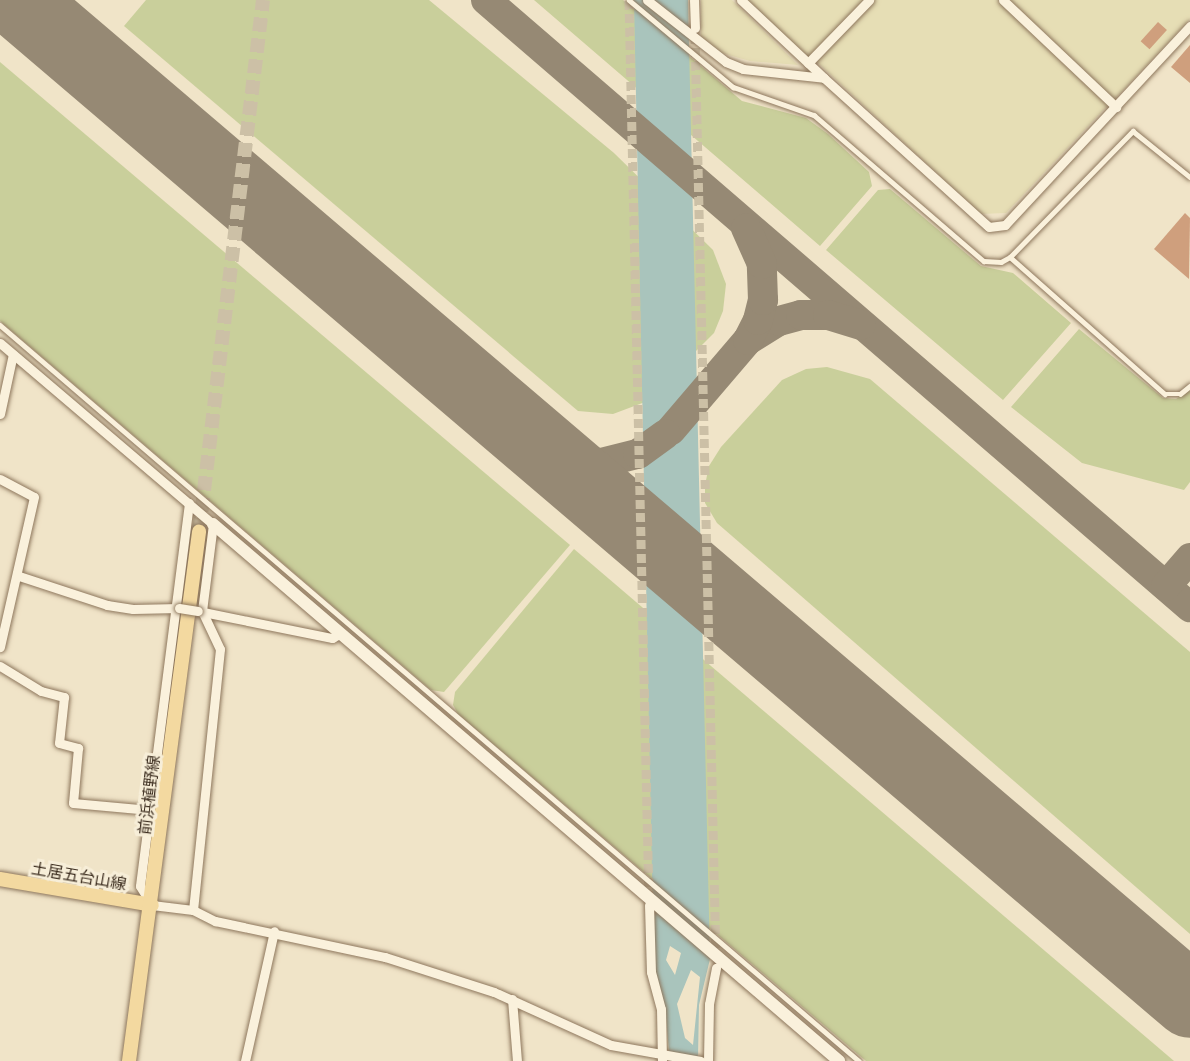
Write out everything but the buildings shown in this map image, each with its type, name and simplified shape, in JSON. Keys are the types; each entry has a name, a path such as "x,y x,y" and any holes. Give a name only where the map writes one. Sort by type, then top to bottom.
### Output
{"main road":[{"name":"前浜植野線","path":"129,1061 152,905 199,532"},
{"name":"土居五台山線","path":"0,879 152,905"}],"street":[{"path":"647,0 726,62 743,69 824,78"},
{"path":"694,0 695,28"},
{"path":"741,0 989,227 1005,225 1190,26"},
{"path":"808,63 869,0"},
{"path":"1003,0 1116,107"},
{"path":"0,343 839,1061"},
{"path":"0,414 13,354"},
{"path":"0,479 34,497 19,576 0,647"},
{"path":"189,503 140,886 152,905 193,910 215,921 274,931 385,957 512,999 611,1045 701,1061"},
{"path":"193,910 220,649 200,611 213,524"},
{"path":"19,576 107,605 133,609 177,607 332,638 339,634"},
{"path":"0,666 41,691 64,697 59,743 78,748 73,803 150,810"},
{"path":"649,905 651,972 661,1009 664,1056"},
{"path":"244,1061 274,931"},
{"path":"708,1061 709,1004 716,968"},
{"path":"512,999 517,1061"}],"lane":[{"path":"629,0 733,87 814,115 984,261 1001,262 1010,257 1133,130 1190,177"},
{"path":"1010,257 1165,394 1180,394 1190,386"},
{"path":"0,325 859,1061"}],"shaded area":[{"path":"701,0 732,0 798,65 750,61 722,53 701,38"},
{"path":"746,0 865,0 808,59"},
{"path":"875,0 999,0 1108,105 1006,213 981,214 816,61"},
{"path":"1008,0 1190,0 1190,19 1114,100"}],"green space":[{"path":"146,0 429,0 614,153 713,250 726,284 723,311 714,333 645,402 613,414 578,411 124,26"},
{"path":"534,0 623,0 742,101 806,118 828,134 869,172 872,186 820,246"},
{"path":"0,62 570,545 444,692 431,690 0,321"},
{"path":"890,189 981,266 1013,273 1071,323 1003,400 826,250 878,190"},
{"path":"1079,329 1163,398 1176,399 1190,390 1190,482 1184,490 1082,463 1011,407"},
{"path":"827,367 870,379 1190,652 1190,934 717,523 705,503 705,485 709,466 721,447 782,380 806,369"},
{"path":"574,549 1174,1061 866,1061 458,714 453,705 455,692"}],"water":[{"path":"634,0 688,0 710,959 699,1005 698,1061 670,1061 665,1008 654,969","holes":["670,946 681,953 675,975 666,960","691,970 700,977 693,1045 685,1038 677,1004"]}],"taxiway":[{"path":"38,0 54,28 67,42"},
{"path":"486,0 1190,607"},
{"path":"671,430 748,340 758,320 763,300 762,264 746,228"},
{"path":"748,340 779,321 801,315 828,315 860,325"},
{"path":"531,438 564,458 601,463 638,454 666,434"},
{"path":"1166,586 1190,558"},
{"path":"1167,980 1190,997"}],"runway":[{"path":"17,0 1190,1000"}],"tunnel":[{"path":"199,532 263,0"},
{"path":"629,0 649,900"},
{"path":"695,34 716,959"}]}
